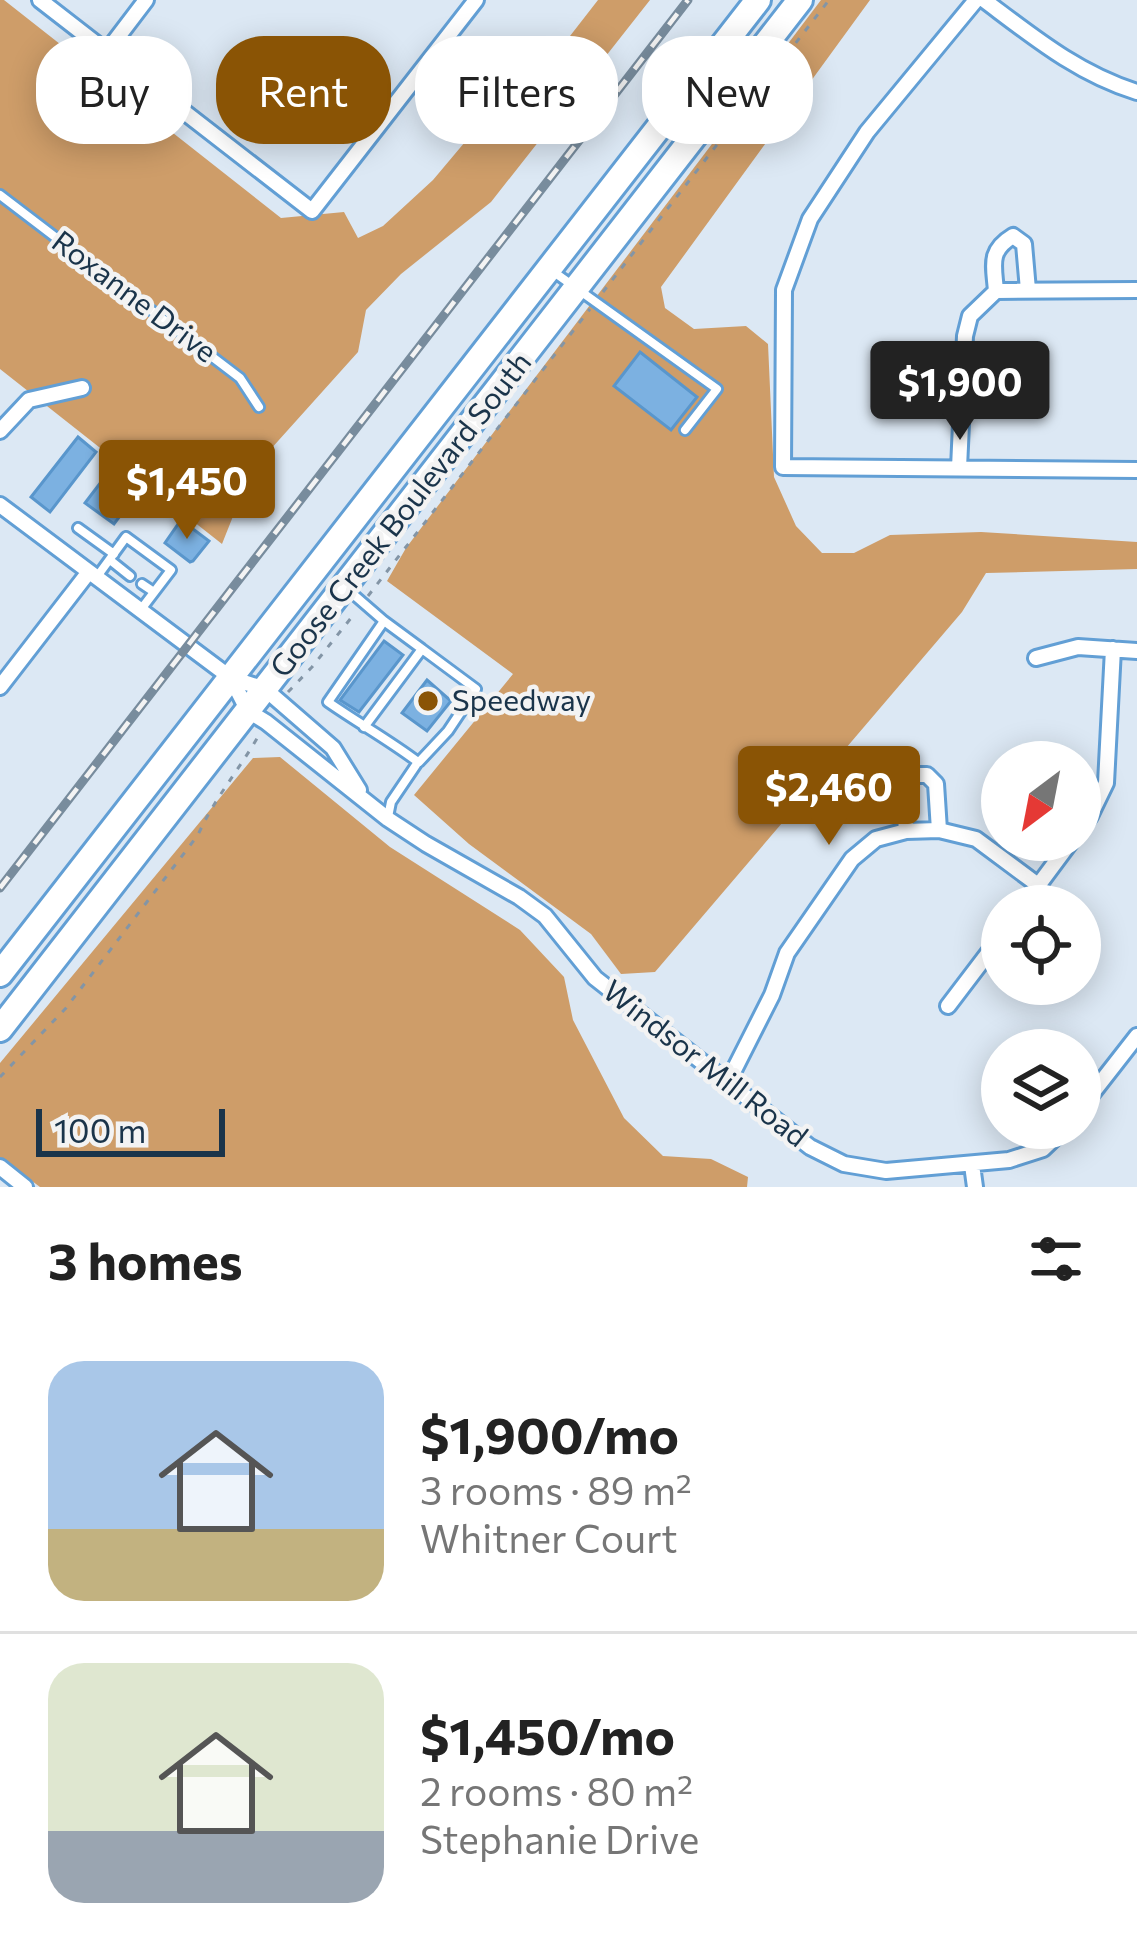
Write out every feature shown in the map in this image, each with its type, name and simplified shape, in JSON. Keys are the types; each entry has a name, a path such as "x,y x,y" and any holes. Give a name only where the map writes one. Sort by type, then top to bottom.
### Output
{"highway":[{"path":"0,974 758,0"},
{"name":"Goose Creek Boulevard South","path":"0,1029 354,595 585,296 800,0"}],"street":[{"path":"40,0 89,36"},
{"path":"119,36 146,0"},
{"path":"192,117 312,212 476,0"},
{"path":"1136,86 1102,80 1048,49 980,0 867,133 810,219 784,290 783,467 1137,470"},
{"path":"996,291 994,256 1013,236 1024,244 1028,290"},
{"path":"959,468 970,316 996,291 1137,290"},
{"path":"0,431 29,400 82,388"},
{"path":"0,506 230,678 273,696"},
{"path":"0,686 91,576"},
{"path":"1036,658 1078,647 1137,651"},
{"path":"1101,793 1106,783 1113,649"},
{"name":"Windsor Mill Road","path":"230,678 257,717 388,819 545,916 596,978 810,1147 844,1165 886,1171 1009,1160 1040,1149"},
{"name":"Windsor Mill Road","path":"273,696 333,748 354,784 388,819"},
{"path":"906,831 903,788 911,775 927,775 936,784 939,830"},
{"path":"728,1082 772,995 787,953 852,859 877,839 906,831 939,830 976,839 1038,885 1056,861"},
{"path":"948,1006 981,962"},
{"path":"1101,1083 1136,1039"},
{"path":"972,1165 975,1187"},
{"path":"0,1167 26,1187"}],"lane":[{"name":"Roxanne Drive","path":"0,195 240,378 259,407"},
{"path":"550,269 717,389 685,430"},
{"path":"78,528 130,575"},
{"path":"91,576 126,537 171,570 140,612"},
{"path":"142,584 154,592"},
{"path":"354,595 476,689 448,731 418,762 391,802 388,819"},
{"path":"384,621 328,702 418,762"},
{"path":"364,727 422,649"}],"path":[{"path":"273,696 585,296 829,0"},
{"path":"0,1077 66,1008 198,836 212,806 244,762 257,717"}],"shaded area":[{"path":"0,0 50,36 36,36 36,144 187,144 281,218 344,212 358,238 383,226 463,144 537,144 491,202 401,274 366,310 358,352 251,471 222,544 0,369"},
{"path":"598,0 650,0 618,41 618,36 570,36"},
{"path":"821,0 870,0 813,78 813,36 794,36"},
{"path":"712,144 765,144 661,287 665,308 694,329 746,326 768,344 774,477 796,526 822,553 854,553 890,535 981,532 1137,542 1137,569 986,573 962,612 655,972 621,974 591,934 469,844 414,795 513,674 387,581 406,548"},
{"path":"280,757 390,847 520,930 564,977 573,1020 624,1118 663,1156 711,1159 748,1177 747,1187 40,1187 0,1157 0,1063 253,758"}],"building":[{"path":"640,352 697,397 671,430 614,386"},
{"path":"78,437 96,452 50,512 31,497"},
{"path":"104,478 132,500 114,524 85,503"},
{"path":"181,520 209,541 190,562 165,543"},
{"path":"384,641 403,655 359,712 340,700"},
{"path":"427,680 451,701 427,731 402,713"}],"railway":[{"path":"0,888 688,0"}],"place":[{"name":"Speedway","path":"428,701"}]}
